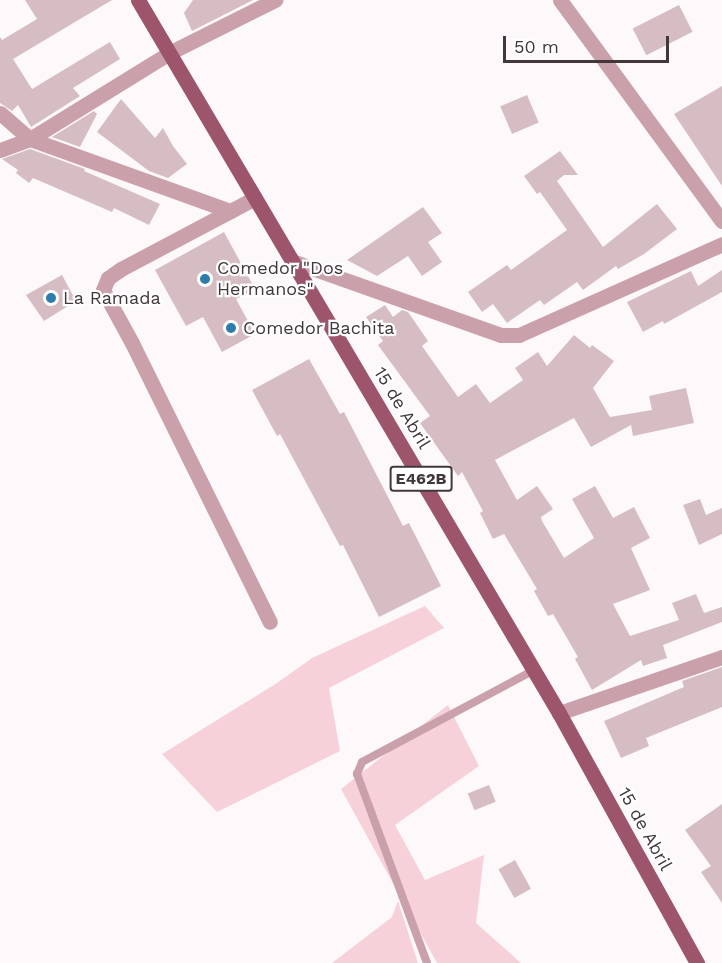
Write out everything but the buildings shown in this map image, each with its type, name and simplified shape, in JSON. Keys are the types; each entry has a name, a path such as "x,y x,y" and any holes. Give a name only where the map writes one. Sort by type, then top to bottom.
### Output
{"main road":[{"name":"15 de Abril","path":"138,0 534,670 698,963"}],"street":[{"path":"0,150 30,139 169,53 276,0"},
{"path":"560,0 722,221"},
{"path":"0,113 30,139 230,211"},
{"path":"255,198 122,269 108,278 103,290 132,343 270,621"},
{"path":"292,261 501,335 519,335 722,244"},
{"path":"559,713 722,657"}],"lane":[{"path":"427,963 357,774 362,762 534,670"}],"shaded area":[{"path":"425,606 444,628 329,688 340,751 217,812 162,754 277,683 312,658"},
{"path":"448,705 479,766 395,825 425,880 484,855 476,923 521,963 437,963 341,789"},
{"path":"398,901 418,963 332,963 392,917"}],"place":[{"name":"Comedor \"Dos Hermanos\"","path":"205,279"},
{"name":"La Ramada","path":"51,298"},
{"name":"Comedor Bachita","path":"231,328"}]}
